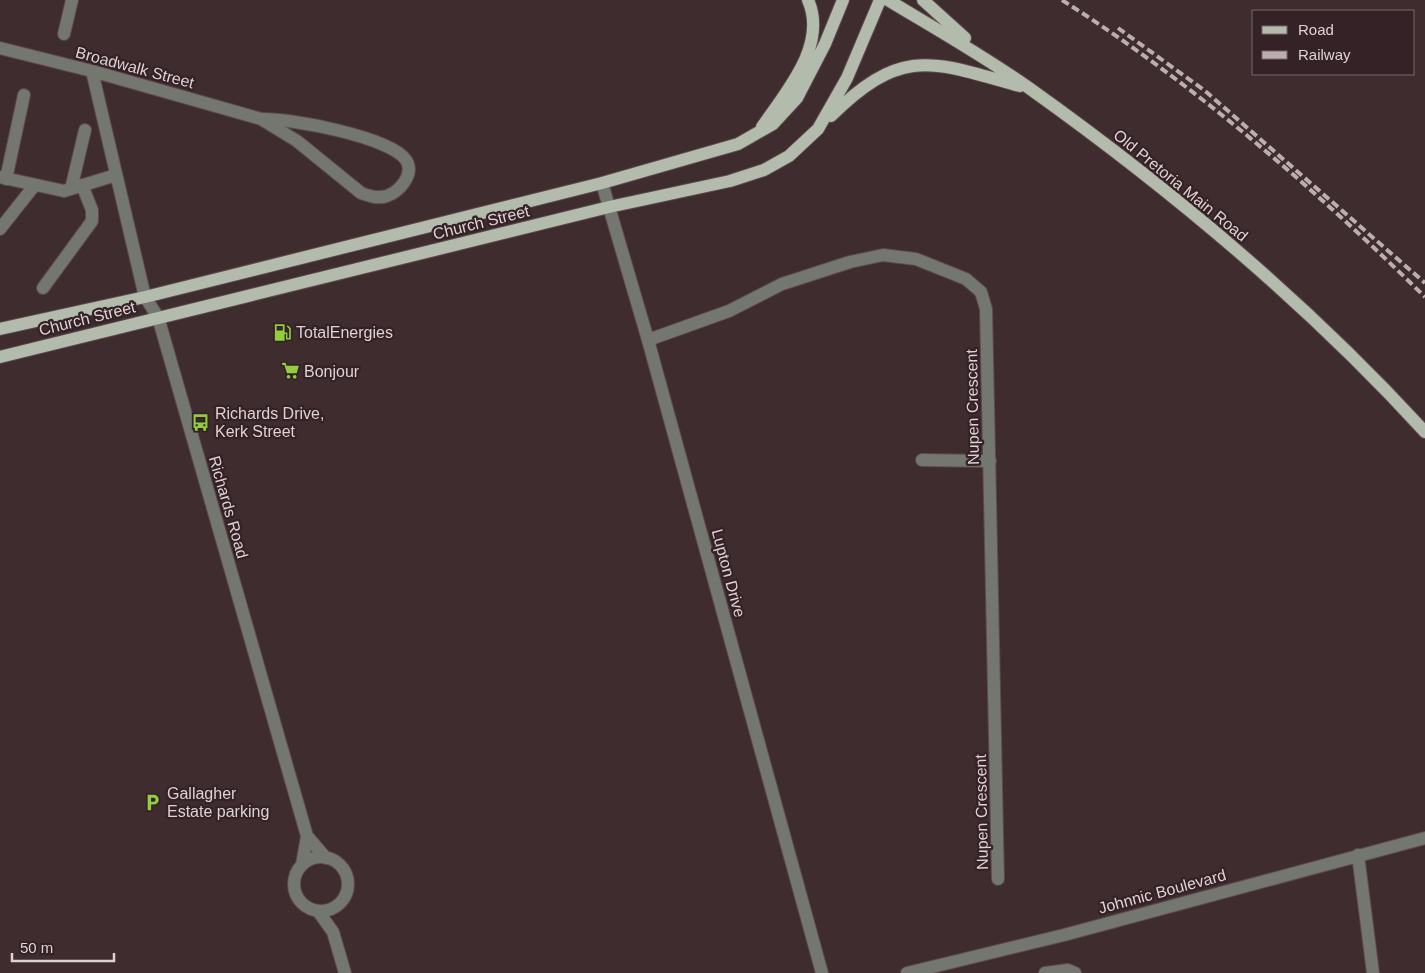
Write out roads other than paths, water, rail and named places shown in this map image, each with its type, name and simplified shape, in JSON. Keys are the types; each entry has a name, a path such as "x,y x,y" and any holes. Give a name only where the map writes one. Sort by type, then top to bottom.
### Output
{"main road":[{"path":"756,135 791,84 807,52 814,24 808,0"},
{"name":"Church Street","path":"0,330 145,297 602,183 728,148 756,135 773,124 797,98 825,44 843,0"},
{"name":"Church Street","path":"0,357 609,208 730,181 757,172 789,156 818,129 847,78 880,0"},
{"name":"Old Pretoria Main Road","path":"888,0 1030,88 1195,215 1348,351 1425,432"},
{"path":"923,0 948,24 1018,81"},
{"path":"818,129 862,88 888,73 912,66 942,65 1030,88"}],"street":[{"path":"64,34 72,0"},
{"name":"Broadwalk Street","path":"0,48 92,71 261,118 288,121 380,142 395,150 406,160 409,170 404,182 386,196 374,197 361,193 297,141 261,118"},
{"name":"Richards Road","path":"92,71 145,297 158,318 307,836 326,858"},
{"path":"24,95 3,178 58,191 116,175"},
{"path":"43,288 92,221 93,213 77,187 84,130"},
{"name":"Lupton Drive","path":"602,183 648,340 822,973"},
{"path":"0,229 34,186"},
{"name":"Nupen Crescent","path":"648,340 729,311 782,284 858,260 891,255 928,263 970,282 981,292 985,302 990,462 998,879"},
{"path":"922,460 990,462"},
{"name":"Richards Road","path":"302,865 307,836"},
{"name":"Johnnic Boulevard","path":"907,973 1064,935 1425,838"},
{"path":"1358,855 1373,973"},
{"path":"333,932 336,906 347,892 348,882 340,866 326,858 313,858 302,865 294,881 297,898 310,909 318,911 336,906"},
{"path":"318,911 333,932 345,973"},
{"path":"1045,973 1068,970 1075,973"}],"railway":[{"path":"1062,0 1111,32 1206,102 1340,216 1425,297"},
{"path":"1118,28 1204,90 1425,283"}],"place":[{"name":"TotalEnergies","path":"282,332"},
{"name":"Bonjour","path":"290,371"},
{"name":"Richards Drive, Kerk Street","path":"201,422"},
{"name":"Gallagher Estate parking","path":"153,802"}]}
